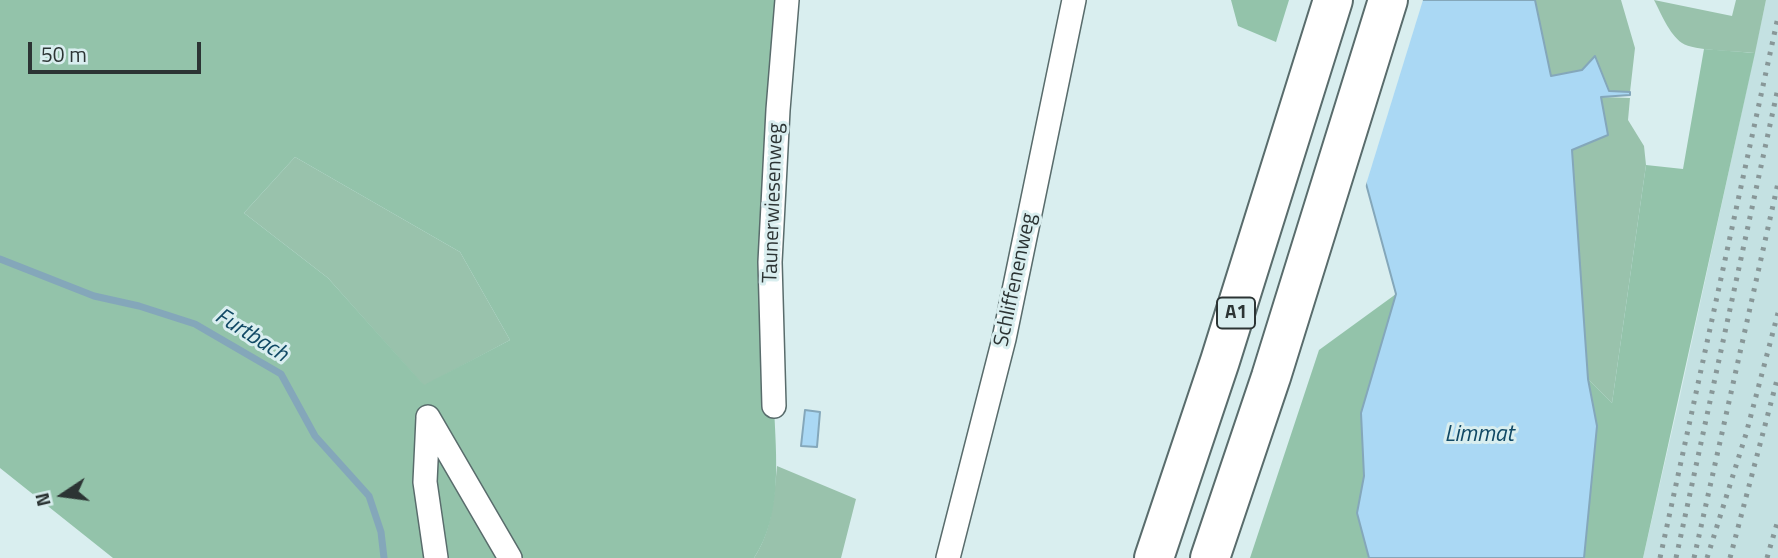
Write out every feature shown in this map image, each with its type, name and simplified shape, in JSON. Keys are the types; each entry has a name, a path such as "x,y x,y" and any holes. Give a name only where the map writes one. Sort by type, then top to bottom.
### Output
{"highway":[{"name":"A1","path":"1154,558 1216,374 1334,0"},
{"name":"A1","path":"1210,558 1271,377 1388,0"}],"street":[{"name":"Taunerwiesenweg","path":"774,407 770,262 787,0"},
{"name":"Schliffenenweg","path":"948,558 1004,339 1074,0"},
{"path":"436,558 425,482 428,417 510,558"}],"shaded area":[{"path":"1766,0 1778,0 1778,558 1643,558 1680,396"}],"green space":[{"path":"0,0 787,0 774,406 776,485 770,523 754,558 113,558 0,468","holes":["295,157 460,252 510,340 424,385 328,278 244,213"]},
{"path":"1231,0 1289,0 1276,42 1238,26"},
{"path":"1535,0 1621,0 1635,48 1630,92 1609,91 1582,70 1551,76"},
{"path":"1654,0 1732,16 1736,0 1766,0 1755,53 1706,49 1682,43 1669,29"},
{"path":"1704,49 1755,53 1643,558 1584,558 1597,427 1588,379 1612,403 1646,165 1683,169"},
{"path":"1601,97 1630,98 1628,120 1644,146 1646,165 1612,403 1588,379 1572,149 1608,135"},
{"path":"295,157 460,252 510,340 424,386 328,278 244,213"},
{"path":"1396,294 1361,413 1364,476 1357,513 1369,558 1250,558 1319,350"},
{"path":"777,466 856,499 841,558 754,558 768,525"}],"water":[{"name":"Limmat","path":"1322,0 1535,0 1551,76 1582,70 1595,56 1609,91 1630,92 1630,95 1601,97 1608,135 1572,150 1588,379 1597,426 1584,558 1369,558 1357,513 1364,476 1361,413 1396,294 1365,180"},
{"path":"805,410 820,412 817,447 801,446"}],"pier":[{"path":"1319,0 1423,0 1364,191"}],"waterway":[{"name":"Furtbach","path":"0,259 94,296 139,306 195,324 281,374 315,436 369,496 381,532 384,558"}],"railway":[{"path":"1660,558 1778,17"},
{"path":"1676,558 1778,88"},
{"path":"1694,558 1778,183"},
{"path":"1707,558 1746,434 1778,313"},
{"path":"1730,558 1778,376"},
{"path":"1767,558 1778,520"}]}
